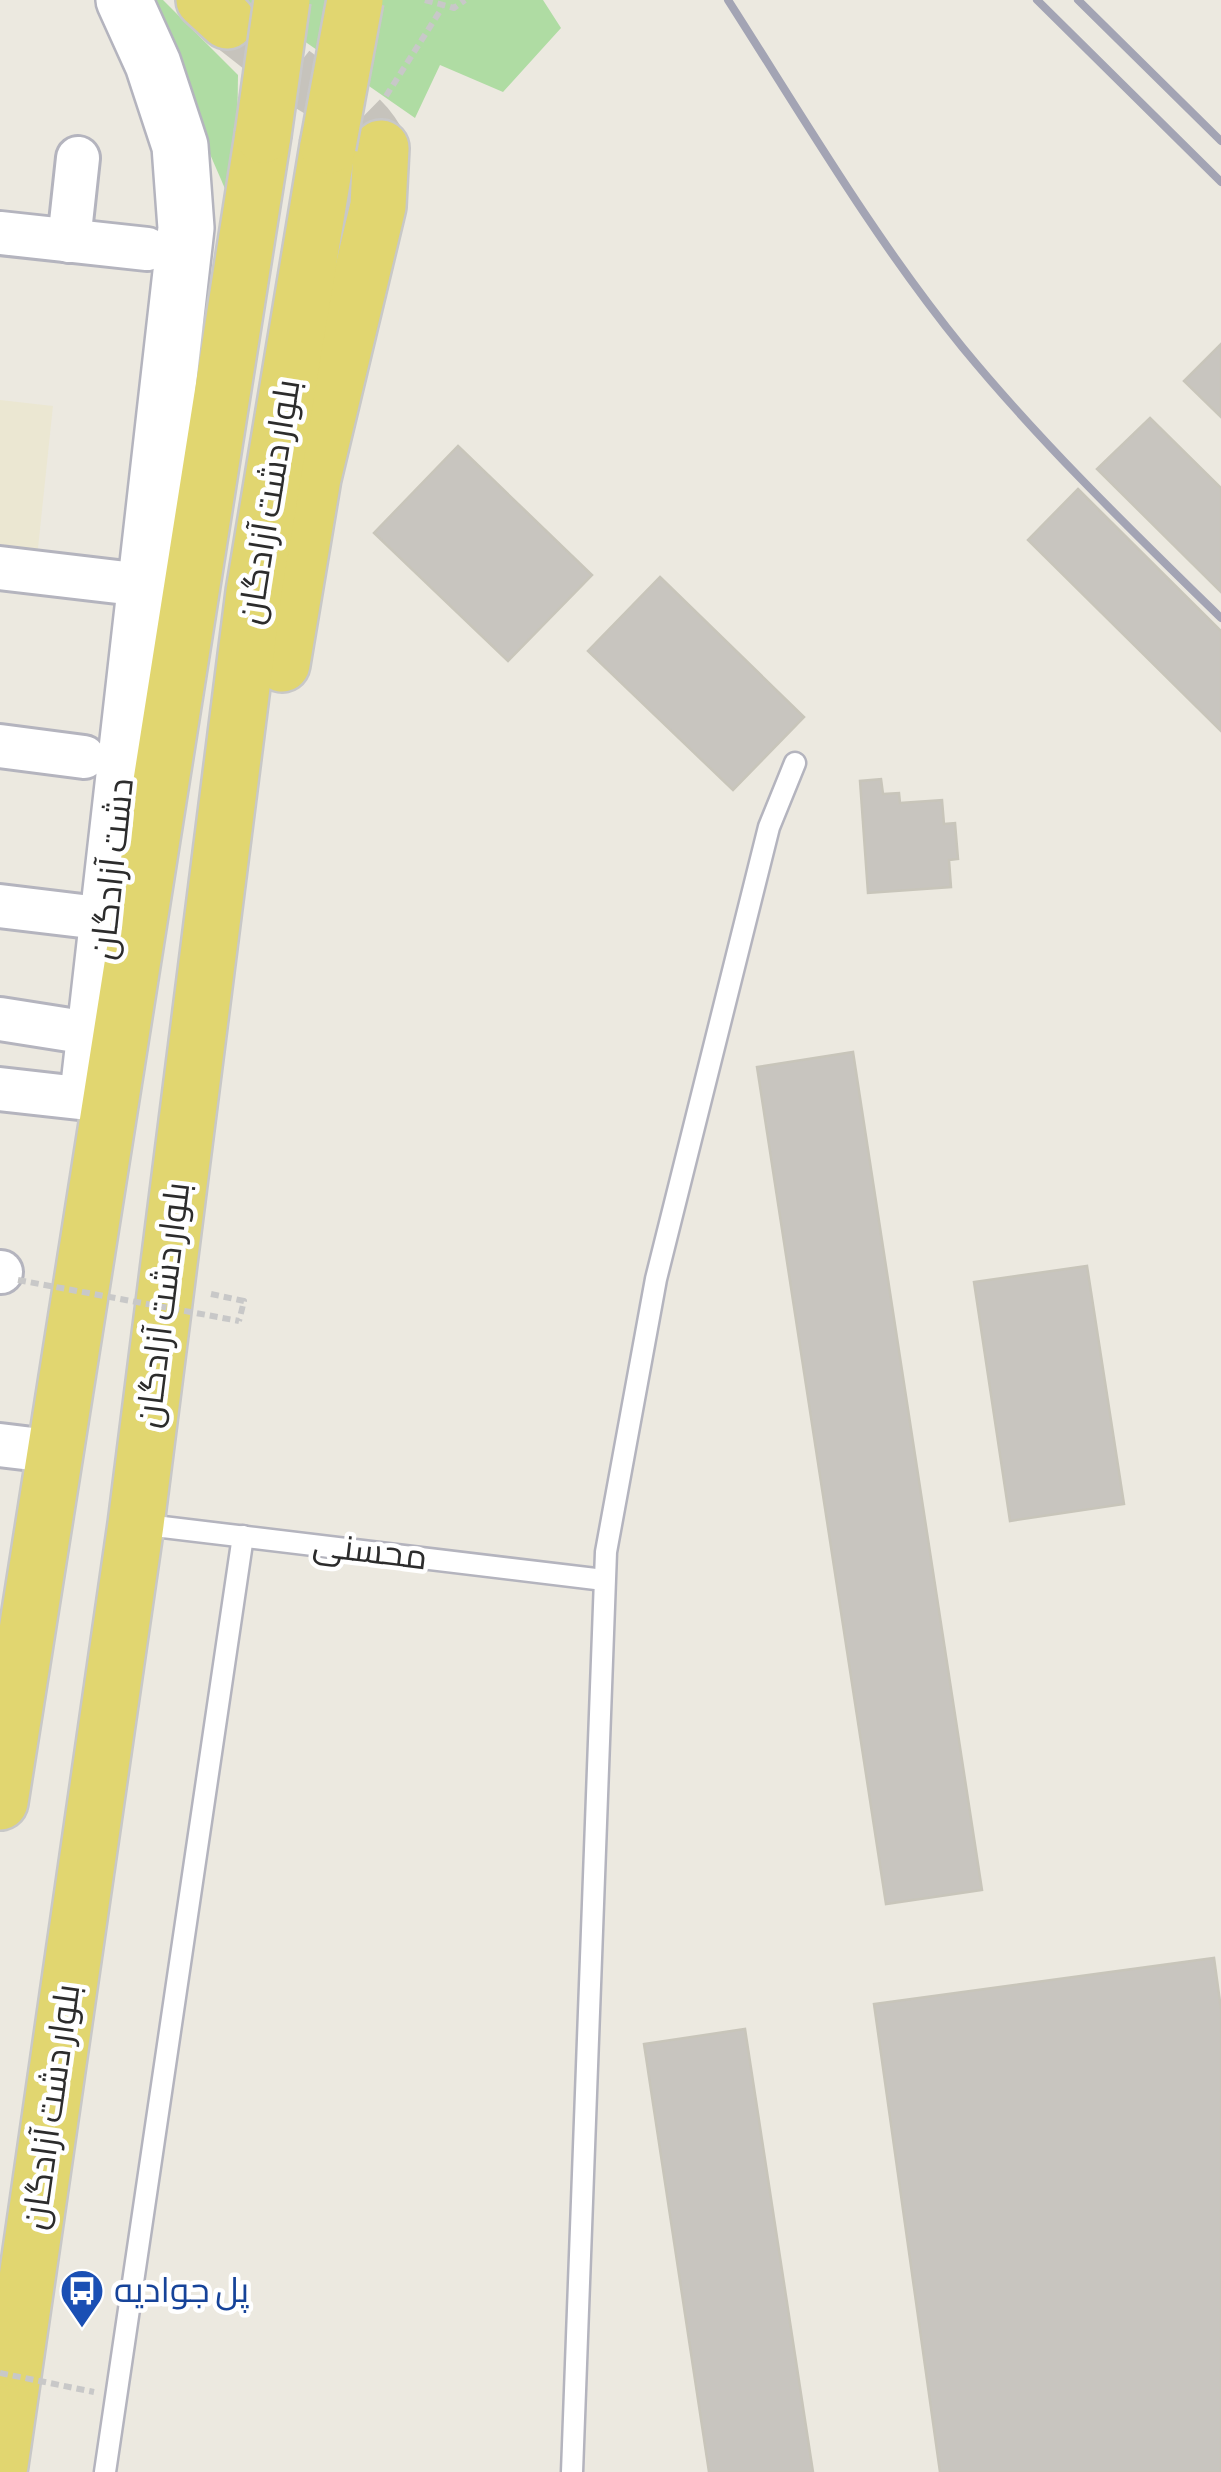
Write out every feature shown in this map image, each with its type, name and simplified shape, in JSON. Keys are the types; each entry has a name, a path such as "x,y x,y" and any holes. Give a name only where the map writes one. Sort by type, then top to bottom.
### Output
{"main road":[{"name":"دشت آزادگان","path":"43,1510 24,1448 88,1098 143,586 167,239 180,146 153,64 124,0"},
{"name":"بلوار دشت آزادگان","path":"0,1802 282,0"},
{"path":"136,1524 194,1290 289,614 313,478 378,206 354,147 356,0"},
{"name":"بلوار دشت آزادگان","path":"0,2465 136,1524 254,592 354,147"}],"street":[{"path":"68,241 78,158"},
{"path":"0,233 68,241 167,239"},
{"path":"0,568 143,586"},
{"path":"0,746 84,757"},
{"path":"0,906 107,919"},
{"path":"0,1018 94,1034"},
{"path":"0,1089 88,1098"}],"lane":[{"path":"572,2472 604,1580 656,1278 769,827 795,763"},
{"name":"محسنی","path":"136,1524 604,1580"},
{"path":"105,2472 243,1536"}],"path":[{"path":"425,0 442,8 463,3"},
{"path":"354,147 442,8"},
{"path":"6,1275 239,1321 244,1300 194,1290"},
{"path":"0,2374 94,2392"}],"shaded area":[{"path":"0,400 53,406 37,558 0,553"}],"green space":[{"path":"143,0 163,0 238,75 236,214"},
{"path":"245,0 543,0 561,28 503,92 440,65 415,118"}],"building":[{"path":"1221,344 1221,417 1184,381"},
{"path":"1150,418 1221,488 1221,592 1097,469"},
{"path":"458,446 592,575 508,661 374,533"},
{"path":"1078,489 1221,631 1221,731 1028,540"},
{"path":"660,577 804,717 733,790 588,651"},
{"path":"881,779 883,794 899,793 900,803 942,800 944,824 955,823 958,859 949,860 951,887 868,893 860,781"},
{"path":"853,1052 982,1890 886,1904 757,1067"},
{"path":"1087,1266 1124,1504 1010,1521 974,1282"},
{"path":"1214,1958 1221,2009 1221,2472 940,2472 874,2004"},
{"path":"745,2029 813,2472 709,2472 644,2044"}],"tunnel":[{"path":"227,21 297,76 355,114 381,148"}],"railway":[{"path":"728,0 870,221 963,348 1056,453 1221,618"},
{"path":"1037,0 1221,182"},
{"path":"1078,0 1221,141"}],"place":[{"name":"پل جوادیه","path":"82,2329"}]}
